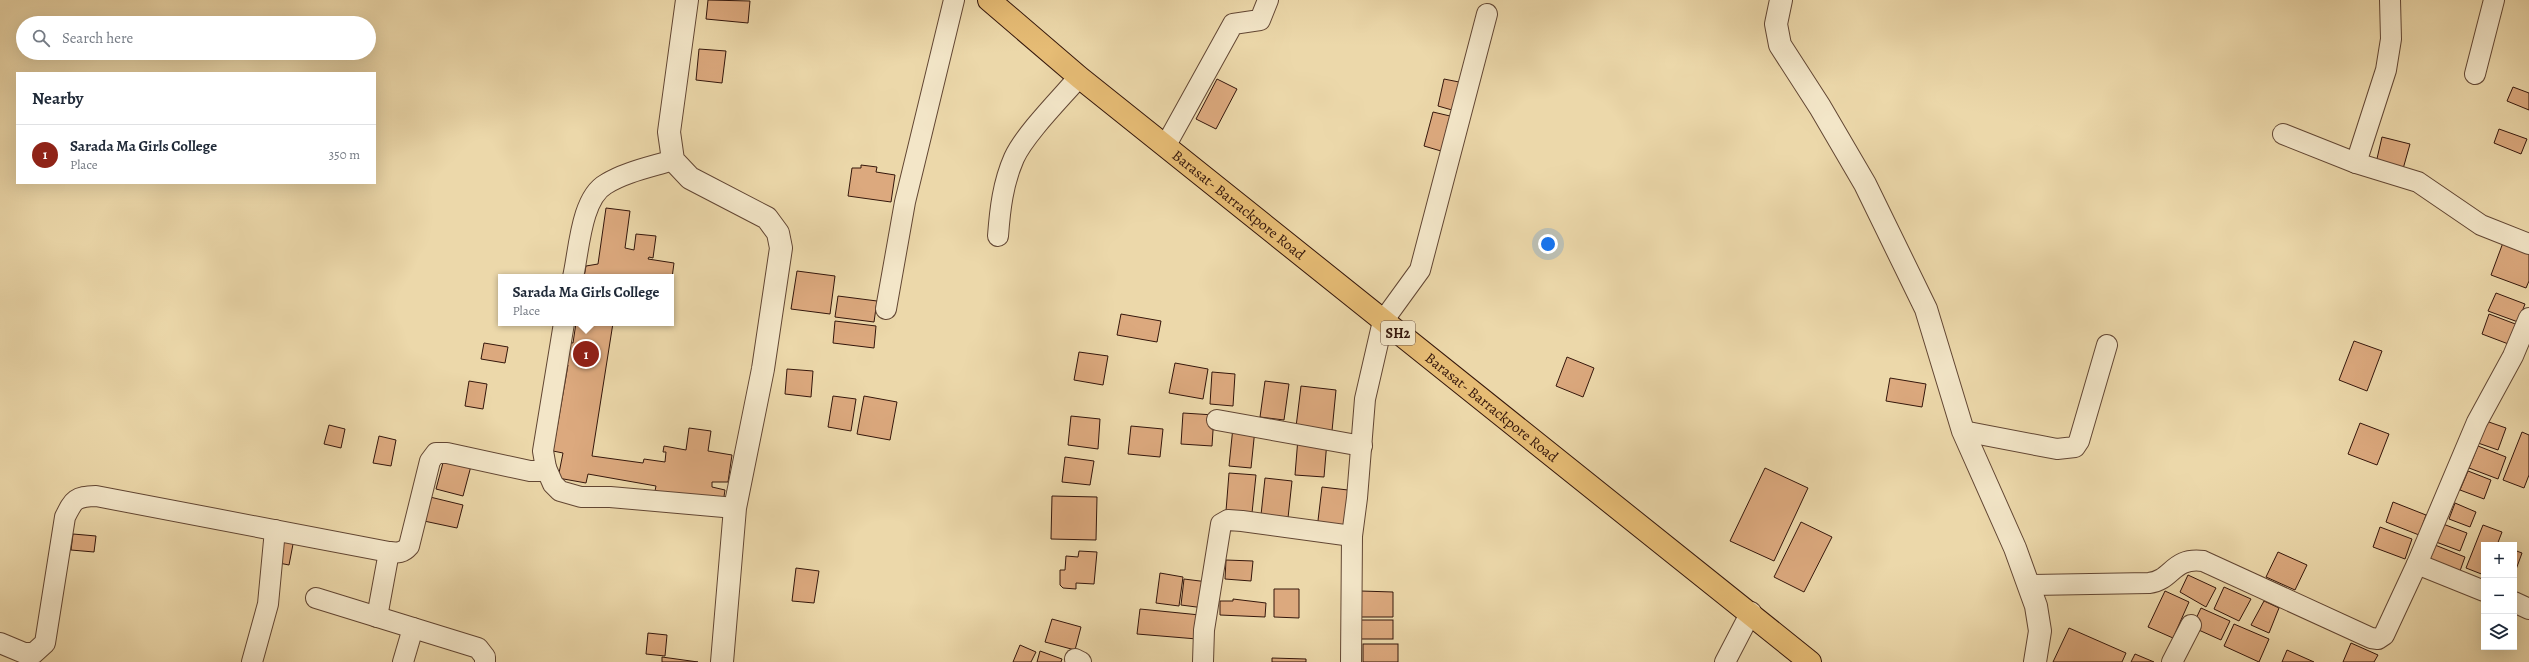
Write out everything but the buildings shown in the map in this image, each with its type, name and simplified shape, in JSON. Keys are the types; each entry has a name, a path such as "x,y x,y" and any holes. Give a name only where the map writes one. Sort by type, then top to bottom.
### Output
{"main road":[{"name":"Barasat- Barrackpore Road","path":"989,0 1079,77 1166,145 1383,321 1751,612 1810,662"}],"street":[{"path":"687,0 669,132 673,160 690,178 767,218 778,233 781,248 763,369 735,508 722,662"},
{"path":"886,309 905,202 954,0"},
{"path":"1166,145 1233,24 1260,20 1268,0"},
{"path":"1781,0 1776,24 1780,45 1820,107 1864,184 1926,309 1963,431 2015,548 2036,606 2040,631 2035,662"},
{"path":"2356,163 2386,70 2391,39 2390,0"},
{"path":"2475,74 2494,0"},
{"path":"1351,662 1352,536 1362,446 1365,399 1383,321 1420,270 1487,14"},
{"path":"998,236 1002,194 1014,157 1079,77"},
{"path":"2283,134 2356,163 2418,182 2480,225 2529,244"},
{"path":"574,274 588,205 594,194 605,184 673,160"},
{"path":"2028,585 2149,583 2156,582 2176,566 2189,560 2203,561 2371,638 2384,636 2417,564 2477,422 2513,356 2529,318"},
{"path":"564,326 543,451 546,468 553,484 560,491 581,497 610,497 735,508"},
{"path":"1963,431 2057,448 2075,447 2079,441 2107,345"},
{"path":"1217,420 1362,446"},
{"path":"0,643 24,653 34,653 45,656 45,643 65,517 73,501 80,497 96,496 399,553 409,546 430,461 436,452 447,452 530,471 540,471 546,468"},
{"path":"1203,662 1204,630 1221,524 1228,520 1242,521 1352,536"},
{"path":"252,662 268,604 275,530"},
{"path":"377,617 389,552"},
{"path":"2417,564 2481,590"},
{"path":"316,598 478,648 485,657 485,662"},
{"path":"2517,603 2529,609"},
{"path":"1725,662 1751,612"},
{"path":"2172,662 2191,625"},
{"path":"403,662 413,628"}],"place":[{"name":"Sarada Ma Girls College","path":"586,354"}]}
